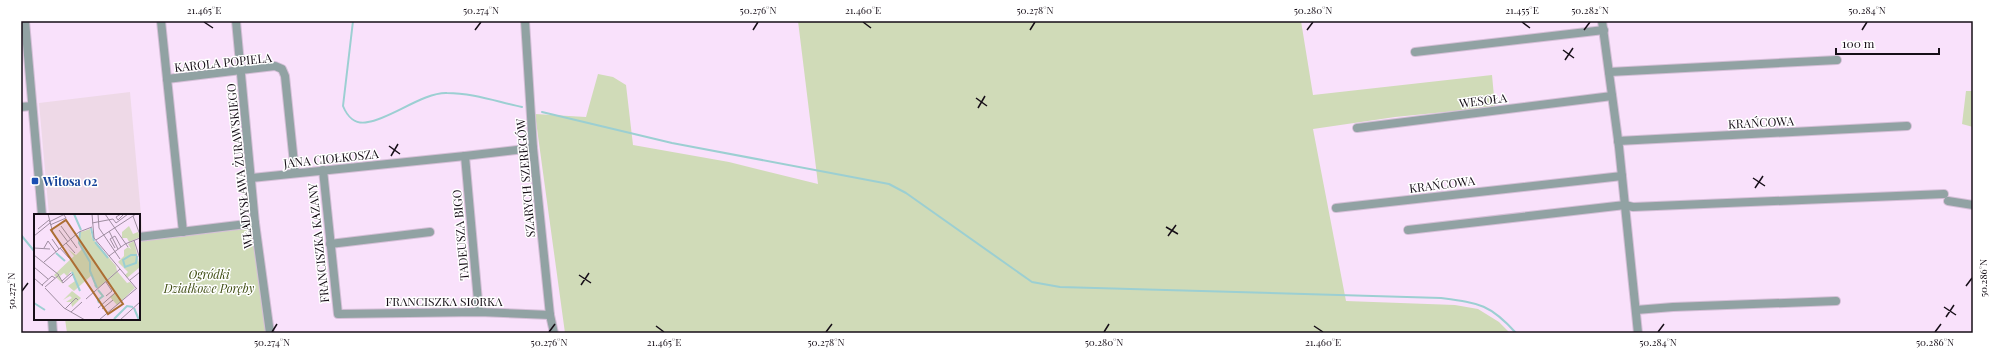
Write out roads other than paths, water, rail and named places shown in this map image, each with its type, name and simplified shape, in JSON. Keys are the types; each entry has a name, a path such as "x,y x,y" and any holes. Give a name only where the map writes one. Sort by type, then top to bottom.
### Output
{"street":[{"path":"25,21 42,214"},
{"path":"161,21 183,232"},
{"name":"WŁADYSŁAWA ŻURAWSKIEGO","path":"236,21 255,223 270,333"},
{"name":"SZARYCH SZEREGÓW","path":"525,21 533,148 550,315 554,333"},
{"path":"1602,21 1618,141 1638,333"},
{"path":"1415,52 1604,30"},
{"path":"1609,72 1837,60"},
{"name":"KAROLA POPIELA","path":"167,79 275,66 282,69 285,76 294,173"},
{"name":"WESOŁA","path":"1357,128 1612,96"},
{"path":"21,108 32,106"},
{"name":"KRAŃCOWA","path":"1618,141 1906,126"},
{"name":"JANA CIOŁKOSZA","path":"251,178 533,148"},
{"name":"TADEUSZA BIGO","path":"465,156 479,312"},
{"name":"FRANCISZKA KAZANY","path":"323,170 338,314"},
{"name":"KRAŃCOWA","path":"1336,208 1622,176"},
{"path":"1408,230 1625,205 1633,207 1946,198 1973,205"},
{"path":"140,237 255,223"},
{"path":"330,244 430,232"},
{"path":"1636,310 1673,307 1836,301"},
{"name":"FRANCISZKA SIORKA","path":"338,314 479,312 550,315"},
{"path":"52,320 53,333"}],"waterway":[{"path":"353,21 343,106 349,116 355,121 363,123 377,120 428,97 447,93 475,96 522,107"},
{"path":"542,112 672,143 889,184 906,193 1032,282 1060,287 1441,298 1483,306 1499,316 1516,333"},
{"path":"21,235 34,251"}],"place":[{"name":"Witosa 02","path":"35,181"}],"park label":[{"name":"Ogródki Działkowe Poręby","path":"209,281"}]}
